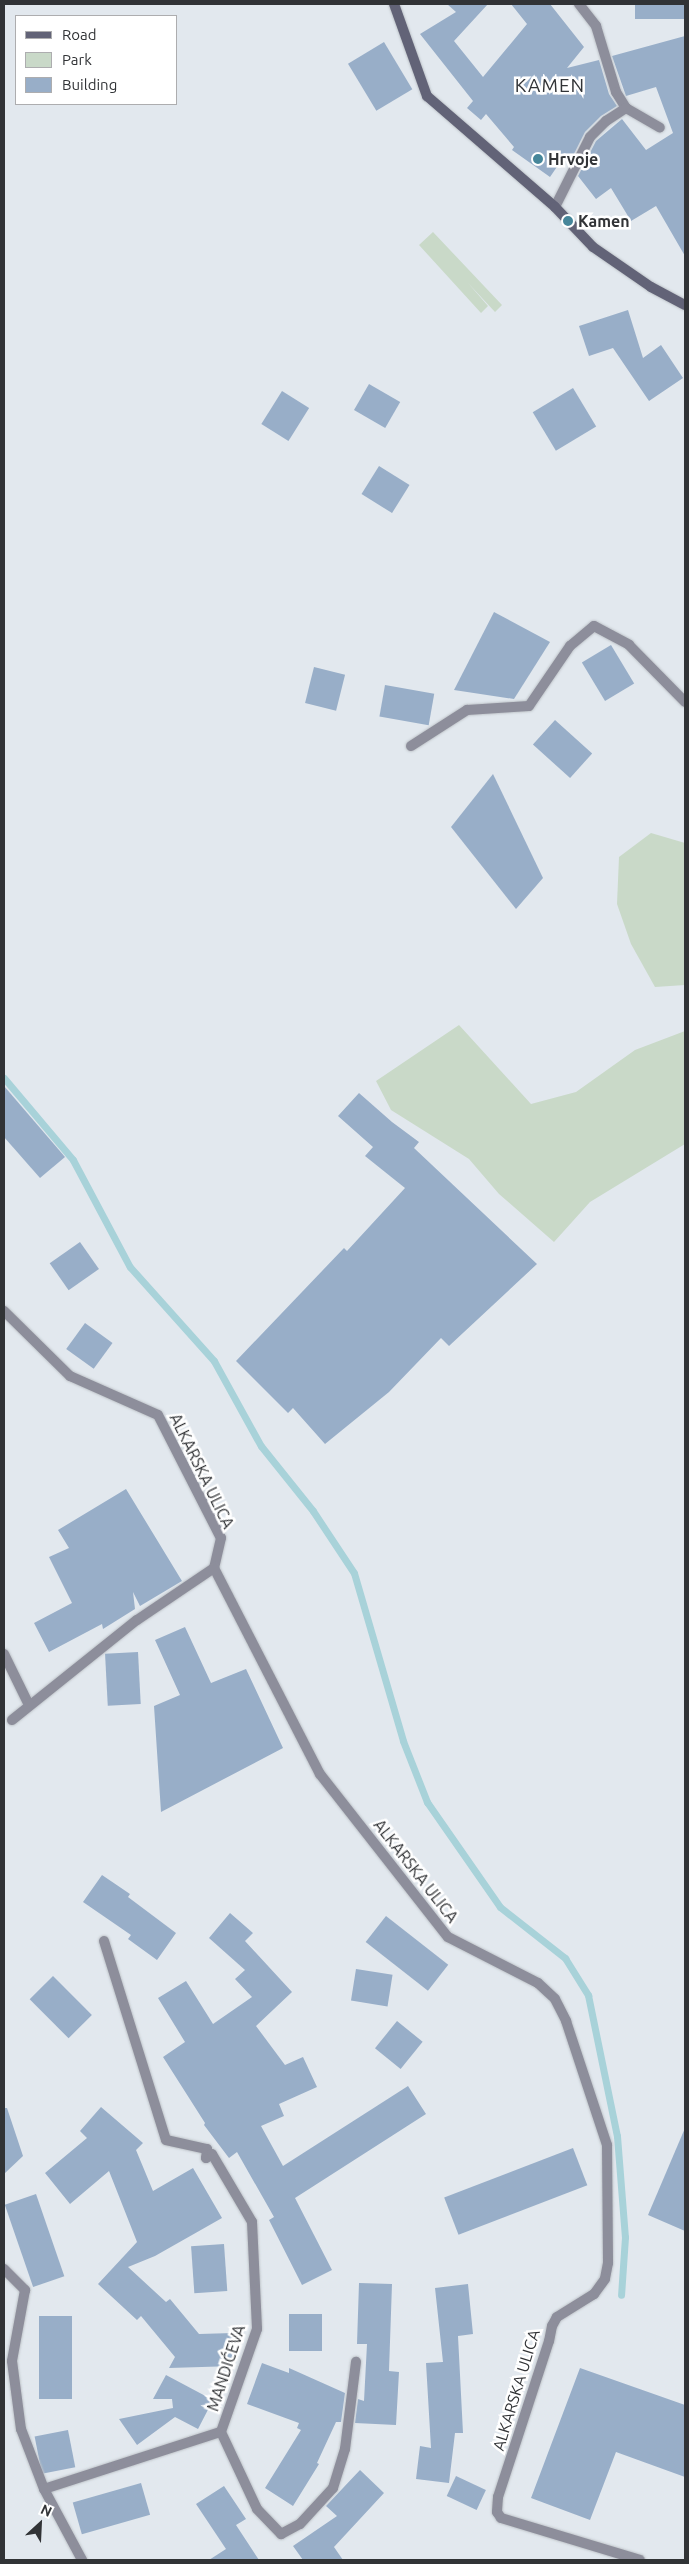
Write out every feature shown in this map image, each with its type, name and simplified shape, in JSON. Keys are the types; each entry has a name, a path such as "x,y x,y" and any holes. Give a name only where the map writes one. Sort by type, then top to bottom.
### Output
{"street":[{"path":"394,4 427,96 556,207 593,246 651,287 685,305"},
{"path":"579,4 596,26 616,92 626,108 660,128"},
{"path":"556,207 590,136 606,121 626,108"},
{"path":"410,746 467,710 529,706 570,646 594,626 629,644 685,702"},
{"name":"ALKARSKA ULICA","path":"4,1311 70,1376 158,1415 221,1538 214,1568 320,1774 448,1936 538,1983 555,1999 566,2021 607,2144 608,2263 605,2279 594,2294 557,2317 552,2326 549,2342 498,2497 496,2512 501,2518 640,2560"},
{"path":"12,1720 137,1620 214,1568"},
{"path":"4,1654 29,1705"},
{"name":"MANDIĆEVA","path":"44,2489 221,2432 257,2329 252,2222 212,2154 206,2158 206,2149 166,2140 104,1942"},
{"path":"4,2269 26,2290 12,2360 20,2429 44,2489 82,2560"},
{"path":"221,2432 257,2509 281,2534 300,2524 333,2488 345,2449 356,2362"}],"green space":[{"path":"433,232 502,305 495,312 468,283 488,306 481,313 419,245"},
{"path":"651,833 685,843 685,985 655,987 631,944 617,904 619,857"},
{"path":"459,1025 531,1104 576,1092 635,1050 685,1031 685,1144 590,1202 554,1242 499,1194 469,1159 391,1110 376,1081"}],"building":[{"path":"447,4 488,4 454,41 483,77 527,24 511,4 550,4 584,47 567,68 599,60 609,94 617,106 601,116 585,132 569,164 563,158 550,177 512,150 514,147 486,114 481,120 467,108 473,101 420,34 456,12"},
{"path":"635,4 685,4 685,19 635,19"},
{"path":"685,36 685,256 656,206 631,221 611,188 596,199 578,176 596,141 622,119 646,150 673,133 656,87 626,96 612,56"},
{"path":"384,42 412,89 376,111 348,64"},
{"path":"628,310 643,358 661,345 683,378 649,401 613,348 589,356 579,326"},
{"path":"369,384 400,402 385,428 354,410"},
{"path":"573,388 596,427 556,451 533,412"},
{"path":"282,391 309,408 288,441 261,424"},
{"path":"379,466 410,485 392,513 362,494"},
{"path":"494,612 550,642 514,699 454,690"},
{"path":"611,645 634,684 605,701 582,663"},
{"path":"314,667 345,675 336,711 305,703"},
{"path":"385,685 434,694 429,725 379,717"},
{"path":"555,720 592,753 570,778 533,745"},
{"path":"493,774 543,878 516,909 451,827"},
{"path":"4,1086 65,1157 40,1178 4,1137"},
{"path":"359,1093 392,1122 419,1142 414,1148 537,1264 449,1346 441,1338 389,1392 325,1444 293,1408 288,1413 236,1361 344,1248 347,1251 405,1188 365,1156 373,1147 338,1116"},
{"path":"80,1242 99,1269 69,1290 50,1263"},
{"path":"85,1323 113,1343 94,1369 66,1349"},
{"path":"126,1489 182,1581 140,1606 133,1592 135,1609 103,1629 102,1624 49,1652 34,1623 72,1603 49,1557 69,1548 58,1530"},
{"path":"185,1627 211,1683 246,1669 283,1748 161,1812 154,1706 180,1695 155,1640"},
{"path":"138,1652 141,1704 108,1706 105,1654"},
{"path":"102,1875 130,1894 128,1897 176,1933 157,1960 128,1939 131,1935 83,1902"},
{"path":"230,1913 253,1933 245,1941 292,1992 256,2026 285,2065 303,2057 317,2087 279,2104 284,2116 261,2126 283,2166 408,2086 426,2114 295,2198 332,2270 302,2285 269,2220 274,2217 237,2152 229,2158 204,2125 205,2123 163,2057 185,2042 158,1998 186,1981 213,2024 252,1997 235,1979 245,1970 209,1938"},
{"path":"386,1916 448,1965 428,1991 366,1942"},
{"path":"356,1969 393,1975 388,2006 351,2001"},
{"path":"53,1976 92,2015 69,2038 30,1999"},
{"path":"397,2021 423,2042 401,2069 375,2048"},
{"path":"101,2107 143,2143 136,2150 153,2191 193,2168 222,2218 155,2256 128,2267 166,2302 170,2299 199,2334 233,2333 234,2366 169,2368 175,2357 141,2316 137,2320 98,2284 137,2242 109,2171 70,2204 45,2173 87,2138 80,2131"},
{"path":"4,2108 7,2108 23,2156 4,2174"},
{"path":"685,2128 685,2231 648,2215"},
{"path":"573,2148 587,2185 459,2235 444,2197"},
{"path":"36,2194 64,2276 33,2287 5,2205"},
{"path":"224,2244 227,2291 194,2293 191,2246"},
{"path":"359,2283 392,2284 389,2371 399,2372 396,2425 355,2423 358,2399 364,2401 367,2344 357,2344"},
{"path":"468,2284 473,2334 458,2336 463,2433 455,2433 449,2483 416,2479 420,2446 431,2448 426,2363 443,2362 435,2288"},
{"path":"289,2314 322,2314 322,2351 289,2351"},
{"path":"39,2316 72,2316 72,2399 39,2399"},
{"path":"262,2363 289,2373 289,2368 345,2393 341,2422 336,2422 317,2463 319,2464 293,2506 265,2488 301,2430 297,2428 299,2423 247,2404"},
{"path":"580,2368 685,2405 685,2477 616,2452 590,2520 531,2498"},
{"path":"166,2375 213,2400 198,2429 175,2417 137,2445 119,2419 173,2408 172,2399 153,2399"},
{"path":"68,2430 75,2467 42,2474 35,2436"},
{"path":"360,2470 384,2493 334,2547 343,2560 303,2560 293,2546 337,2516 326,2506"},
{"path":"456,2476 486,2490 477,2510 447,2496"},
{"path":"141,2483 150,2515 82,2534 73,2503"},
{"path":"224,2486 246,2519 236,2525 259,2560 209,2560 226,2549 196,2504"}],"waterway":[{"path":"4,1078 73,1160 130,1267 214,1361 261,1446 313,1511 354,1573 403,1741 427,1802 500,1907 565,1958 588,1995 617,2136 625,2237 621,2295"}],"place":[{"name":"Hrvoje","path":"538,159"},
{"name":"Kamen","path":"568,221"}],"district":[{"name":"KAMEN","path":"550,86"}]}
